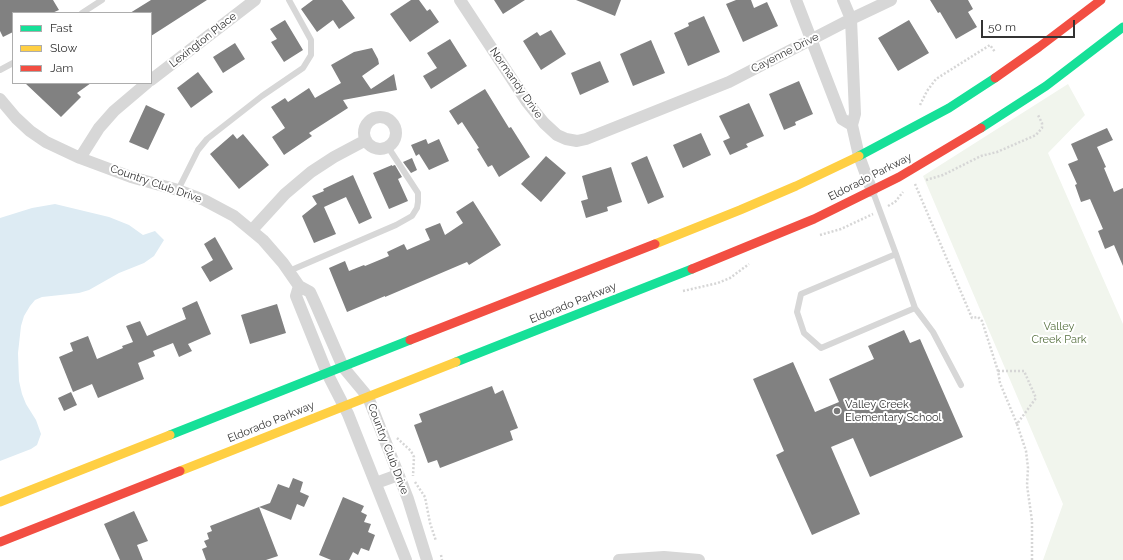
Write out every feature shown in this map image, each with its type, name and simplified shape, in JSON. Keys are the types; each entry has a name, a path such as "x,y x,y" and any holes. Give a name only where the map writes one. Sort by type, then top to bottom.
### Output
{"main road":[{"path":"0,502 740,210 859,156 949,108 1039,47 1101,0"},
{"name":"Eldorado Parkway","path":"0,542 770,238 814,219 872,191 954,146 1000,117 1070,68 1123,27"}],"street":[{"name":"Lexington Place","path":"152,79 255,0"},
{"name":"Normandy Drive","path":"460,0 527,102 557,135 566,139 577,141 586,139 678,102"},
{"path":"796,0 842,119 852,124"},
{"path":"843,0 851,19 855,114 852,124 859,156 872,191"},
{"name":"Cayenne Drive","path":"678,102 729,82 891,0"},
{"path":"80,158 99,128 114,112 146,84"},
{"name":"Country Club Drive","path":"0,98 16,118 30,132 46,142 80,158 131,176 178,190 219,207 234,216 263,240 289,271 299,286 310,292 343,366 368,397 413,514 426,557"},
{"path":"374,118 385,118 394,124 396,132 394,140 388,147 381,149 376,148 371,146 366,140 365,130 368,122 374,118"},
{"path":"252,230 285,194 307,176 334,157 366,140"},
{"path":"299,286 296,296 327,373 345,406 406,560"},
{"path":"376,483 398,475"},
{"path":"412,560 426,557"},
{"path":"618,560 664,557 699,560"}],"lane":[{"path":"84,12 102,0"},
{"path":"178,190 198,150 207,140 262,96 303,68 311,55 311,40 289,0"},
{"path":"0,70 12,63"},
{"path":"289,271 396,225 412,216 417,208 418,193 388,147"},
{"path":"872,191 915,308 933,332 961,385"},
{"path":"896,254 801,294 797,312 804,333 821,348 915,308"}],"path":[{"path":"919,107 927,90 936,79 990,45 995,52"},
{"path":"915,184 972,318 978,317 982,320 998,371 1000,383 1017,424 1026,451 1028,468 1027,485 1032,520 1032,560"},
{"path":"998,371 1024,371 1036,398 1017,424"},
{"path":"396,436 411,451 414,457 412,475 414,481 425,497 430,523 436,541"},
{"path":"441,555 442,560"}],"green space":[{"name":"Valley Creek Park","path":"1068,84 1085,115 1048,153 1123,324 1123,560 1043,560 1063,504 923,176"}],"shaded area":[{"path":"55,204 109,217 129,225 143,235 155,231 164,240 154,256 144,263 119,273 89,290 79,293 42,297 35,300 30,306 24,316 21,326 18,353 19,381 26,404 36,420 41,434 37,445 31,449 0,461 0,218 32,208"}],"building":[{"path":"0,0 53,0 59,10 54,12 12,12 12,32 3,37 0,31"},
{"path":"151,0 207,0 152,35 152,12 132,12"},
{"path":"313,0 342,0 355,18 339,29 333,20 317,32 301,9"},
{"path":"411,0 419,0 427,11 430,9 439,22 410,42 390,14"},
{"path":"494,0 525,0 503,14"},
{"path":"576,0 621,0 615,16"},
{"path":"736,0 751,0 754,8 767,2 778,26 743,42 726,4"},
{"path":"930,0 968,0 973,9 968,12 977,27 956,39 940,12 938,13"},
{"path":"704,16 720,52 688,66 674,33 689,26 688,23"},
{"path":"285,20 303,50 284,62 271,42 277,39 270,29"},
{"path":"909,20 929,53 898,71 878,38"},
{"path":"551,30 566,54 541,70 523,41 537,32 540,36"},
{"path":"450,39 467,66 431,89 423,76 437,68 427,53"},
{"path":"651,40 665,73 633,86 620,54"},
{"path":"235,43 245,59 223,73 213,57"},
{"path":"372,48 379,64 362,76 371,89 394,74 397,90 343,100 348,108 309,133 312,136 284,155 272,137 285,128 271,107 285,98 288,102 309,88 315,98 341,83 331,65 354,52"},
{"path":"600,61 609,82 580,95 571,73"},
{"path":"198,72 213,92 191,108 177,88"},
{"path":"799,81 813,114 795,122 796,125 784,130 769,94"},
{"path":"26,84 90,84 77,93 81,97 61,117"},
{"path":"485,89 509,128 511,127 530,157 499,177 492,165 488,167 477,149 479,148 462,122 458,125 449,111"},
{"path":"749,103 764,136 746,144 748,147 730,155 723,141 730,138 719,116"},
{"path":"146,105 165,114 148,150 129,142"},
{"path":"1107,128 1113,140 1097,147 1106,167 1104,168 1114,192 1123,188 1123,266 1114,245 1105,249 1098,231 1103,229 1090,199 1081,202 1075,185 1077,184 1068,164 1078,160 1071,144"},
{"path":"701,133 711,155 683,168 673,145"},
{"path":"233,134 237,139 243,134 269,165 239,189 210,154"},
{"path":"426,139 428,144 439,139 449,161 429,170 419,154 416,156 411,145"},
{"path":"546,156 566,173 541,202 521,184"},
{"path":"647,156 664,197 648,204 631,163"},
{"path":"412,158 417,170 411,173 403,162"},
{"path":"395,165 402,177 398,179 408,201 389,209 373,173"},
{"path":"611,167 622,202 607,207 608,211 586,218 581,201 588,199 582,176"},
{"path":"353,175 372,218 359,224 346,197 324,207 336,234 314,243 302,216 317,204 312,196 324,191 323,189"},
{"path":"473,201 501,245 469,265 467,262 347,312 329,268 345,261 349,271 389,256 387,252 404,244 407,250 430,240 425,229 440,223 445,235 463,223 456,212"},
{"path":"215,237 233,269 210,282 201,267 213,260 204,244"},
{"path":"197,301 211,334 188,344 192,351 179,357 173,343 153,351 155,356 138,363 144,379 98,398 92,384 73,392 59,357 73,351 70,343 88,336 97,359 133,342 126,326 140,321 147,336 186,319 182,308"},
{"path":"277,304 286,333 250,344 241,315"},
{"path":"904,330 910,343 920,339 963,437 870,477 853,438 831,447 860,514 812,535 776,455 784,451 753,379 793,362 815,412 839,402 829,379 874,359 868,346"},
{"path":"492,386 495,394 503,390 518,428 510,431 513,440 440,468 437,460 428,463 414,425 422,422 419,414"},
{"path":"71,392 77,405 64,411 58,398"},
{"path":"293,478 303,482 300,492 309,496 304,507 297,504 291,520 259,507 270,503 278,484 289,488"},
{"path":"343,497 364,506 361,512 367,515 364,522 371,524 368,532 375,535 369,551 361,548 358,555 353,552 349,560 331,560 319,555"},
{"path":"259,507 278,556 266,560 206,560 202,549 207,547 204,541 209,539 207,533 212,531 210,526"},
{"path":"134,511 148,541 137,545 143,560 120,560 104,524"}],"traffic: fast":[{"path":"981,128 1046,86 1123,27"},
{"path":"859,156 949,108 995,78"},
{"path":"456,362 692,269"},
{"path":"170,435 410,340"}],"traffic: slow":[{"path":"655,244 796,186 859,156"},
{"path":"180,471 456,362"},
{"path":"0,502 170,435"}],"traffic: jam":[{"path":"995,78 1101,0"},
{"path":"692,269 814,219 899,177 981,128"},
{"path":"410,340 655,244"},
{"path":"0,542 180,471"}],"place":[{"name":"Valley Creek Elementary School","path":"837,411"}]}
